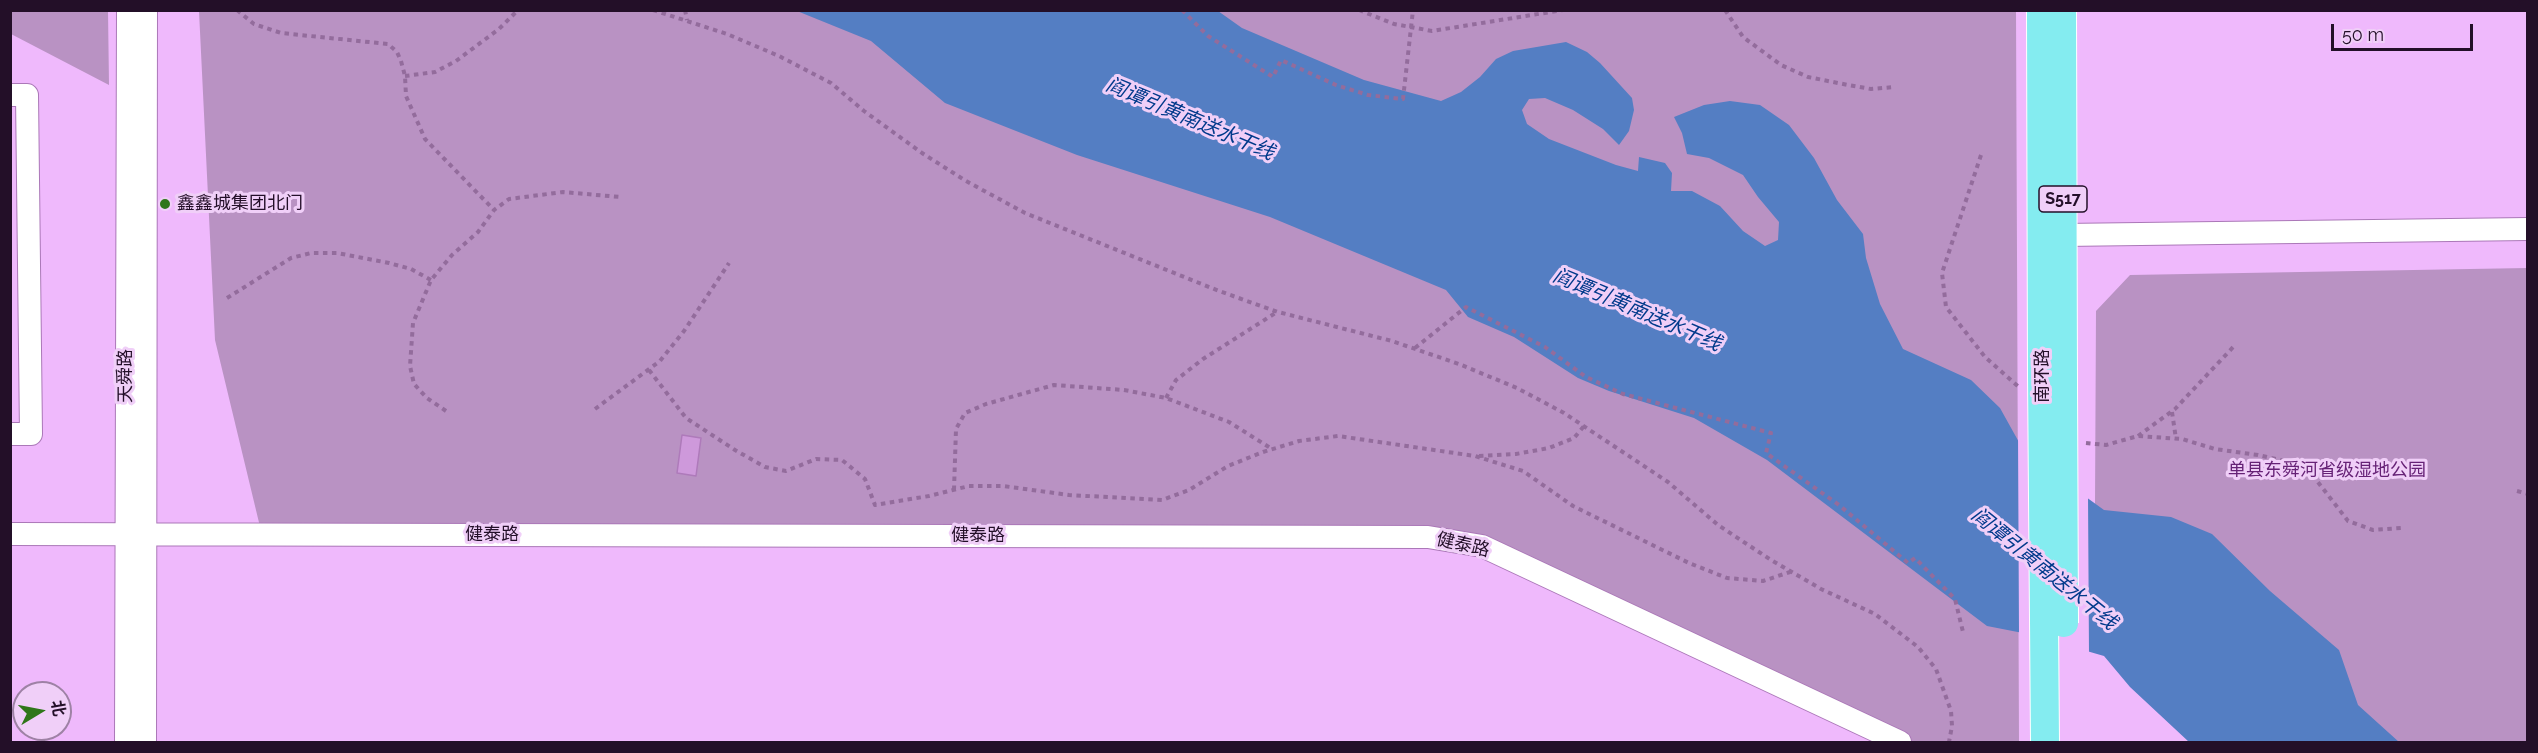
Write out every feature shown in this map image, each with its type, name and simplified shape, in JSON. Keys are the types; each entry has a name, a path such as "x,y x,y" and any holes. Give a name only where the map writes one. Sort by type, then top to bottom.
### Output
{"main road":[{"name":"南环路","path":"2041,10 2044,742"},
{"name":"南环路","path":"2062,10 2063,235 2043,384 2064,742"}],"street":[{"name":"天舜路","path":"128,10 135,535 145,742"},
{"name":"天舜路","path":"126,742 135,535 146,10"},
{"path":"10,95 27,95 31,434 10,434"},
{"path":"2063,235 2528,229"},
{"name":"健泰路","path":"10,534 1428,537 1482,546 1900,742"}],"path":[{"path":"237,10 254,24 281,33 388,44 397,52 405,76 406,96 425,139 494,210"},
{"path":"405,76 435,72 456,61 499,29 518,10"},
{"path":"653,10 687,20 779,56 831,82 864,111 922,153 966,181 1025,213 1219,291 1278,312 1414,349 1459,364 1517,388 1584,426 1668,482 1718,525 1791,572 1875,614 1918,646 1936,669 1951,711 1952,726 1949,742"},
{"path":"685,10 687,20"},
{"path":"1182,10 1208,36 1273,77 1281,60 1347,88 1368,94 1403,99 1413,10"},
{"path":"1359,10 1394,24 1432,31 1563,10"},
{"path":"1725,10 1743,37 1781,65 1808,77 1848,85 1871,89 1896,87"},
{"path":"1981,155 1942,273 1946,307 1985,357 2043,384"},
{"path":"446,411 427,398 414,384 410,366 413,323 431,280 452,255 478,232 494,210 509,199 563,192 620,197"},
{"path":"226,298 291,258 311,253 337,253 389,263 411,269 431,280"},
{"path":"595,409 660,361 684,331 729,263"},
{"path":"1414,349 1466,307 1545,347 1586,377 1623,394 1771,433 1766,453 1839,505 1908,563 1915,558 1955,599 1963,632"},
{"path":"1166,398 1176,380 1203,359 1278,312"},
{"path":"2077,436 2086,443 2106,445 2138,436 2172,412 2236,344"},
{"path":"650,370 686,418 765,467 786,471 816,459 842,460 865,479 875,505 969,486 1004,486 1069,495 1162,500 1189,490 1228,466 1272,449 1299,441 1338,436 1475,456 1523,471 1573,506 1689,563 1727,578 1763,581 1791,572"},
{"path":"954,490 956,429 966,413 986,404 1054,385 1124,390 1166,398 1228,422 1272,449"},
{"path":"2172,412 2176,439"},
{"path":"1475,456 1516,454 1549,448 1574,438 1584,426"},
{"path":"2138,436 2176,439 2215,449 2293,463 2314,477 2348,520 2373,530 2401,528"},
{"path":"2517,490 2528,494"}],"green space":[{"path":"10,11 108,11 109,85 11,34"},
{"path":"199,11 2016,11 2019,742 1901,742 1482,546 262,535 215,340"},
{"name":"单县东舜河省级湿地公园","path":"2527,268 2527,742 2289,742 2095,504 2096,311 2130,275"}],"water":[{"name":"阎谭引黄南送水干线","path":"797,11 1218,11 1242,28 1364,80 1441,101 1461,92 1480,77 1496,59 1513,51 1566,42 1587,52 1600,63 1632,98 1634,110 1629,131 1619,145 1603,129 1573,110 1545,98 1529,99 1522,110 1527,124 1549,139 1616,165 1638,171 1639,157 1665,163 1672,173 1671,191 1692,191 1720,206 1743,231 1765,246 1778,240 1779,222 1743,175 1709,158 1687,154 1682,133 1674,117 1704,105 1730,101 1760,105 1789,125 1814,158 1837,200 1863,234 1866,258 1880,304 1903,349 1971,380 2000,408 2025,453 2104,510 2171,517 2212,534 2270,591 2339,650 2358,705 2399,742 2189,742 2130,687 2104,656 2028,634 1987,626 1767,460 1694,418 1609,391 1578,378 1514,337 1468,317 1446,290 1270,217 1077,155 945,103 871,41"}],"pier":[{"path":"2018,434 2027,451 2088,495 2089,655 2019,635"}],"building":[{"path":"682,435 701,438 696,476 677,473"}],"place":[{"name":"鑫鑫城集团北门","path":"165,204"}]}
